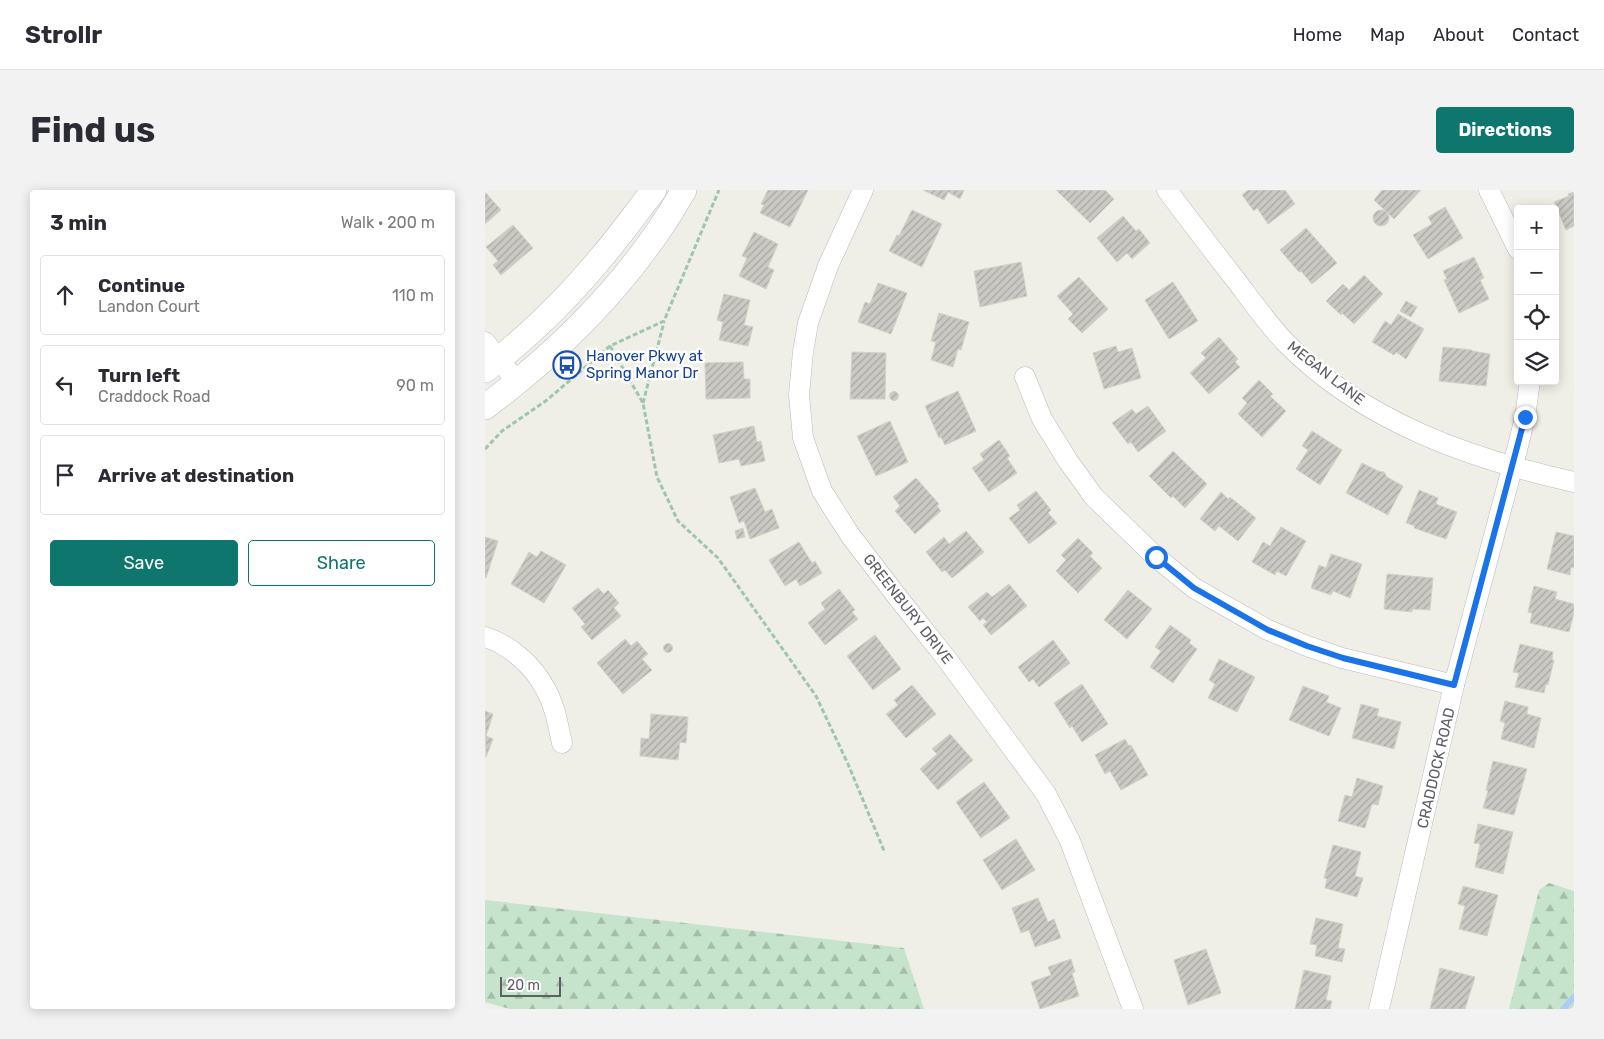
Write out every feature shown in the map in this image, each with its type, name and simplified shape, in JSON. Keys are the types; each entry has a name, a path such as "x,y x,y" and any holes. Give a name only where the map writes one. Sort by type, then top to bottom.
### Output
{"street":[{"path":"517,383 490,357 580,283 654,190"},
{"path":"485,407 517,383 560,346 614,289 666,222 684,190"},
{"name":"GREENBURY DRIVE","path":"863,190 828,266 808,323 799,395 803,438 822,491 850,535 1046,794 1070,841 1133,1009"},
{"name":"MEGAN LANE","path":"1167,190 1261,313 1286,342 1354,398 1396,422 1443,444 1512,468 1574,482"},
{"path":"1489,190 1514,241"},
{"path":"1025,377 1042,419 1068,461 1095,497 1156,557 1194,588 1268,630 1307,646 1343,658 1454,685"},
{"name":"CRADDOCK ROAD","path":"1379,1009 1454,685 1525,417 1529,385"},
{"path":"485,637 519,656 536,673 546,689 553,707 562,743"}],"path":[{"path":"643,402 664,321 719,190"},
{"path":"485,449 502,430 547,400 610,346 664,321"},
{"path":"610,346 643,402 657,477 678,521 718,558 816,696 848,764 885,853"}],"green space":[{"path":"1549,883 1574,891 1574,1009 1509,1009 1539,890"},
{"path":"485,900 904,948 924,1009 510,1009 485,1002"}],"building":[{"path":"768,190 808,190 790,227 760,213 764,205 761,204"},
{"path":"923,190 964,190 960,199 948,192 944,200"},
{"path":"1056,190 1105,190 1114,199 1090,223"},
{"path":"1248,190 1285,190 1295,204 1268,224 1257,208 1254,211 1242,195"},
{"path":"1382,190 1421,190 1394,219 1374,200"},
{"path":"485,192 501,210 485,224"},
{"path":"1574,192 1574,226 1566,230 1559,214 1559,205 1555,205 1554,202 1569,196 1568,194"},
{"path":"1445,207 1463,238 1428,259 1413,235 1432,224 1428,217"},
{"path":"912,210 942,224 922,267 889,251"},
{"path":"1381,210 1389,218 1381,226 1373,218"},
{"path":"1123,216 1136,231 1139,229 1150,243 1132,259 1127,253 1117,262 1097,238"},
{"path":"513,225 533,248 501,275 493,265 498,261 486,247"},
{"path":"1306,228 1337,263 1312,284 1280,250"},
{"path":"754,232 778,244 768,267 774,270 766,289 739,276 747,258 742,256"},
{"path":"1474,257 1484,278 1480,280 1489,299 1459,313 1444,280 1447,279 1443,271"},
{"path":"1021,262 1027,296 980,307 974,271"},
{"path":"1364,275 1383,294 1354,324 1326,301 1343,284 1349,290"},
{"path":"1079,277 1108,309 1082,333 1068,319 1073,314 1057,296"},
{"path":"1173,282 1198,321 1169,339 1145,300"},
{"path":"878,283 907,293 891,334 858,322 865,302 870,304"},
{"path":"724,294 750,300 744,325 753,327 748,346 719,340 723,322 717,320"},
{"path":"1406,301 1417,307 1411,317 1400,311"},
{"path":"939,313 969,322 961,350 958,349 953,367 931,360 936,342 931,341"},
{"path":"1398,314 1424,329 1406,359 1396,352 1394,355 1372,342 1385,321 1391,325"},
{"path":"1219,337 1238,359 1235,362 1240,367 1209,394 1190,373 1206,358 1201,353"},
{"path":"1116,346 1118,352 1132,348 1141,378 1104,389 1093,353"},
{"path":"1443,347 1490,354 1486,386 1439,381"},
{"path":"852,352 886,353 885,399 850,399"},
{"path":"743,362 744,379 750,379 750,398 706,399 705,363"},
{"path":"1259,380 1273,394 1270,396 1286,411 1262,437 1238,414 1247,403 1242,398"},
{"path":"894,391 899,396 894,401 889,396"},
{"path":"958,391 976,431 945,445 941,437 939,438 925,406"},
{"path":"1148,406 1166,431 1138,452 1131,442 1128,444 1112,423 1132,409 1136,414"},
{"path":"890,421 908,462 876,476 857,436"},
{"path":"754,426 757,442 761,441 765,461 741,466 739,459 719,463 713,435"},
{"path":"1312,431 1342,450 1320,485 1296,469 1308,450 1302,446"},
{"path":"999,440 1010,456 1007,458 1017,473 989,492 972,468 984,460 980,454"},
{"path":"1173,451 1207,484 1185,508 1173,496 1171,498 1149,476"},
{"path":"1362,463 1384,472 1387,477 1403,486 1388,515 1346,493"},
{"path":"916,478 939,504 937,506 941,511 915,534 895,511 900,506 893,497"},
{"path":"755,488 765,512 772,509 779,528 750,539 744,521 739,523 730,497"},
{"path":"1419,490 1438,498 1436,504 1457,512 1446,539 1414,528 1415,526 1406,523"},
{"path":"1036,491 1051,510 1048,513 1057,523 1029,544 1009,518 1020,510 1017,505"},
{"path":"1221,492 1256,518 1238,541 1219,526 1215,531 1200,519"},
{"path":"1281,527 1306,541 1286,576 1277,571 1275,575 1252,562 1263,542 1270,546"},
{"path":"743,528 745,537 737,539 735,531"},
{"path":"966,531 984,552 952,578 945,570 942,572 926,552 944,537 949,544"},
{"path":"1556,532 1574,536 1574,568 1571,567 1570,575 1547,569"},
{"path":"485,537 498,541 486,578 485,577"},
{"path":"1078,538 1093,553 1090,556 1102,568 1078,593 1056,571 1066,560 1061,555"},
{"path":"799,542 812,563 815,561 822,573 800,586 796,579 785,586 769,560"},
{"path":"541,551 566,565 544,603 511,584 529,552 537,557"},
{"path":"1331,554 1362,564 1350,598 1333,591 1331,595 1311,588 1319,565 1326,568"},
{"path":"1387,574 1433,578 1430,610 1412,609 1412,612 1384,609"},
{"path":"1009,584 1027,606 991,635 983,625 987,622 983,618 980,621 968,607 987,592 992,597"},
{"path":"1534,586 1557,592 1555,599 1574,604 1574,613 1569,632 1530,623 1532,613 1528,612"},
{"path":"598,588 604,594 608,590 619,603 614,608 621,616 592,640 581,627 585,624 572,608"},
{"path":"839,589 855,610 852,612 858,619 825,645 808,623 825,609 821,603"},
{"path":"1128,590 1152,609 1127,639 1104,620"},
{"path":"1170,625 1191,640 1189,643 1197,649 1173,683 1150,667 1161,651 1155,647"},
{"path":"875,635 901,669 873,690 847,656"},
{"path":"625,639 631,646 637,641 648,654 642,659 652,670 623,694 597,663"},
{"path":"1053,640 1070,663 1039,687 1033,679 1029,682 1018,667"},
{"path":"668,643 673,648 668,653 663,648"},
{"path":"1520,644 1553,652 1552,660 1554,660 1548,685 1546,684 1544,693 1515,687 1519,673 1513,672"},
{"path":"1219,659 1255,677 1237,712 1208,698 1215,684 1209,680"},
{"path":"1082,684 1108,724 1082,742 1072,726 1070,728 1054,703"},
{"path":"912,685 936,714 906,738 886,714 898,705 894,700"},
{"path":"1303,686 1329,696 1326,702 1341,708 1329,736 1289,720"},
{"path":"1505,701 1528,707 1527,714 1541,718 1534,748 1501,739 1505,723 1500,721"},
{"path":"1361,704 1379,709 1377,716 1401,722 1394,749 1352,738"},
{"path":"485,711 493,714 486,736 493,739 486,757"},
{"path":"651,714 688,717 686,743 680,742 678,760 640,756 641,738 649,739"},
{"path":"950,734 973,760 938,790 920,769 937,754 932,749"},
{"path":"1125,739 1129,746 1131,745 1148,775 1121,790 1110,771 1105,774 1095,755"},
{"path":"1493,761 1527,769 1514,815 1483,808"},
{"path":"1357,778 1383,786 1378,805 1372,804 1365,828 1338,821 1345,795 1352,797"},
{"path":"984,782 1010,818 981,838 956,802"},
{"path":"1478,824 1513,832 1503,874 1475,867 1480,844 1474,843"},
{"path":"1016,839 1035,870 1002,890 983,860"},
{"path":"1333,845 1361,852 1355,876 1363,878 1357,897 1325,888 1327,879 1324,878"},
{"path":"1463,886 1498,895 1487,936 1459,929 1465,906 1458,904"},
{"path":"1038,898 1048,922 1054,919 1061,938 1035,947 1029,930 1021,933 1012,908"},
{"path":"1316,918 1343,924 1338,948 1345,949 1342,962 1315,956 1317,945 1310,944"},
{"path":"1206,949 1221,993 1188,1005 1174,960"},
{"path":"1071,959 1075,972 1072,973 1079,996 1040,1009 1031,982 1051,975 1048,967"},
{"path":"1440,968 1475,977 1465,1009 1430,1009"},
{"path":"1304,970 1331,976 1326,1000 1332,1001 1330,1009 1295,1009"}],"waterway":[{"path":"1563,1009 1574,997"}],"place":[{"name":"Hanover Pkwy at Spring Manor Dr","path":"567,365"}],"route":[{"path":"1156,557 1194,588 1268,630 1343,658 1454,685 1525,417"}]}
